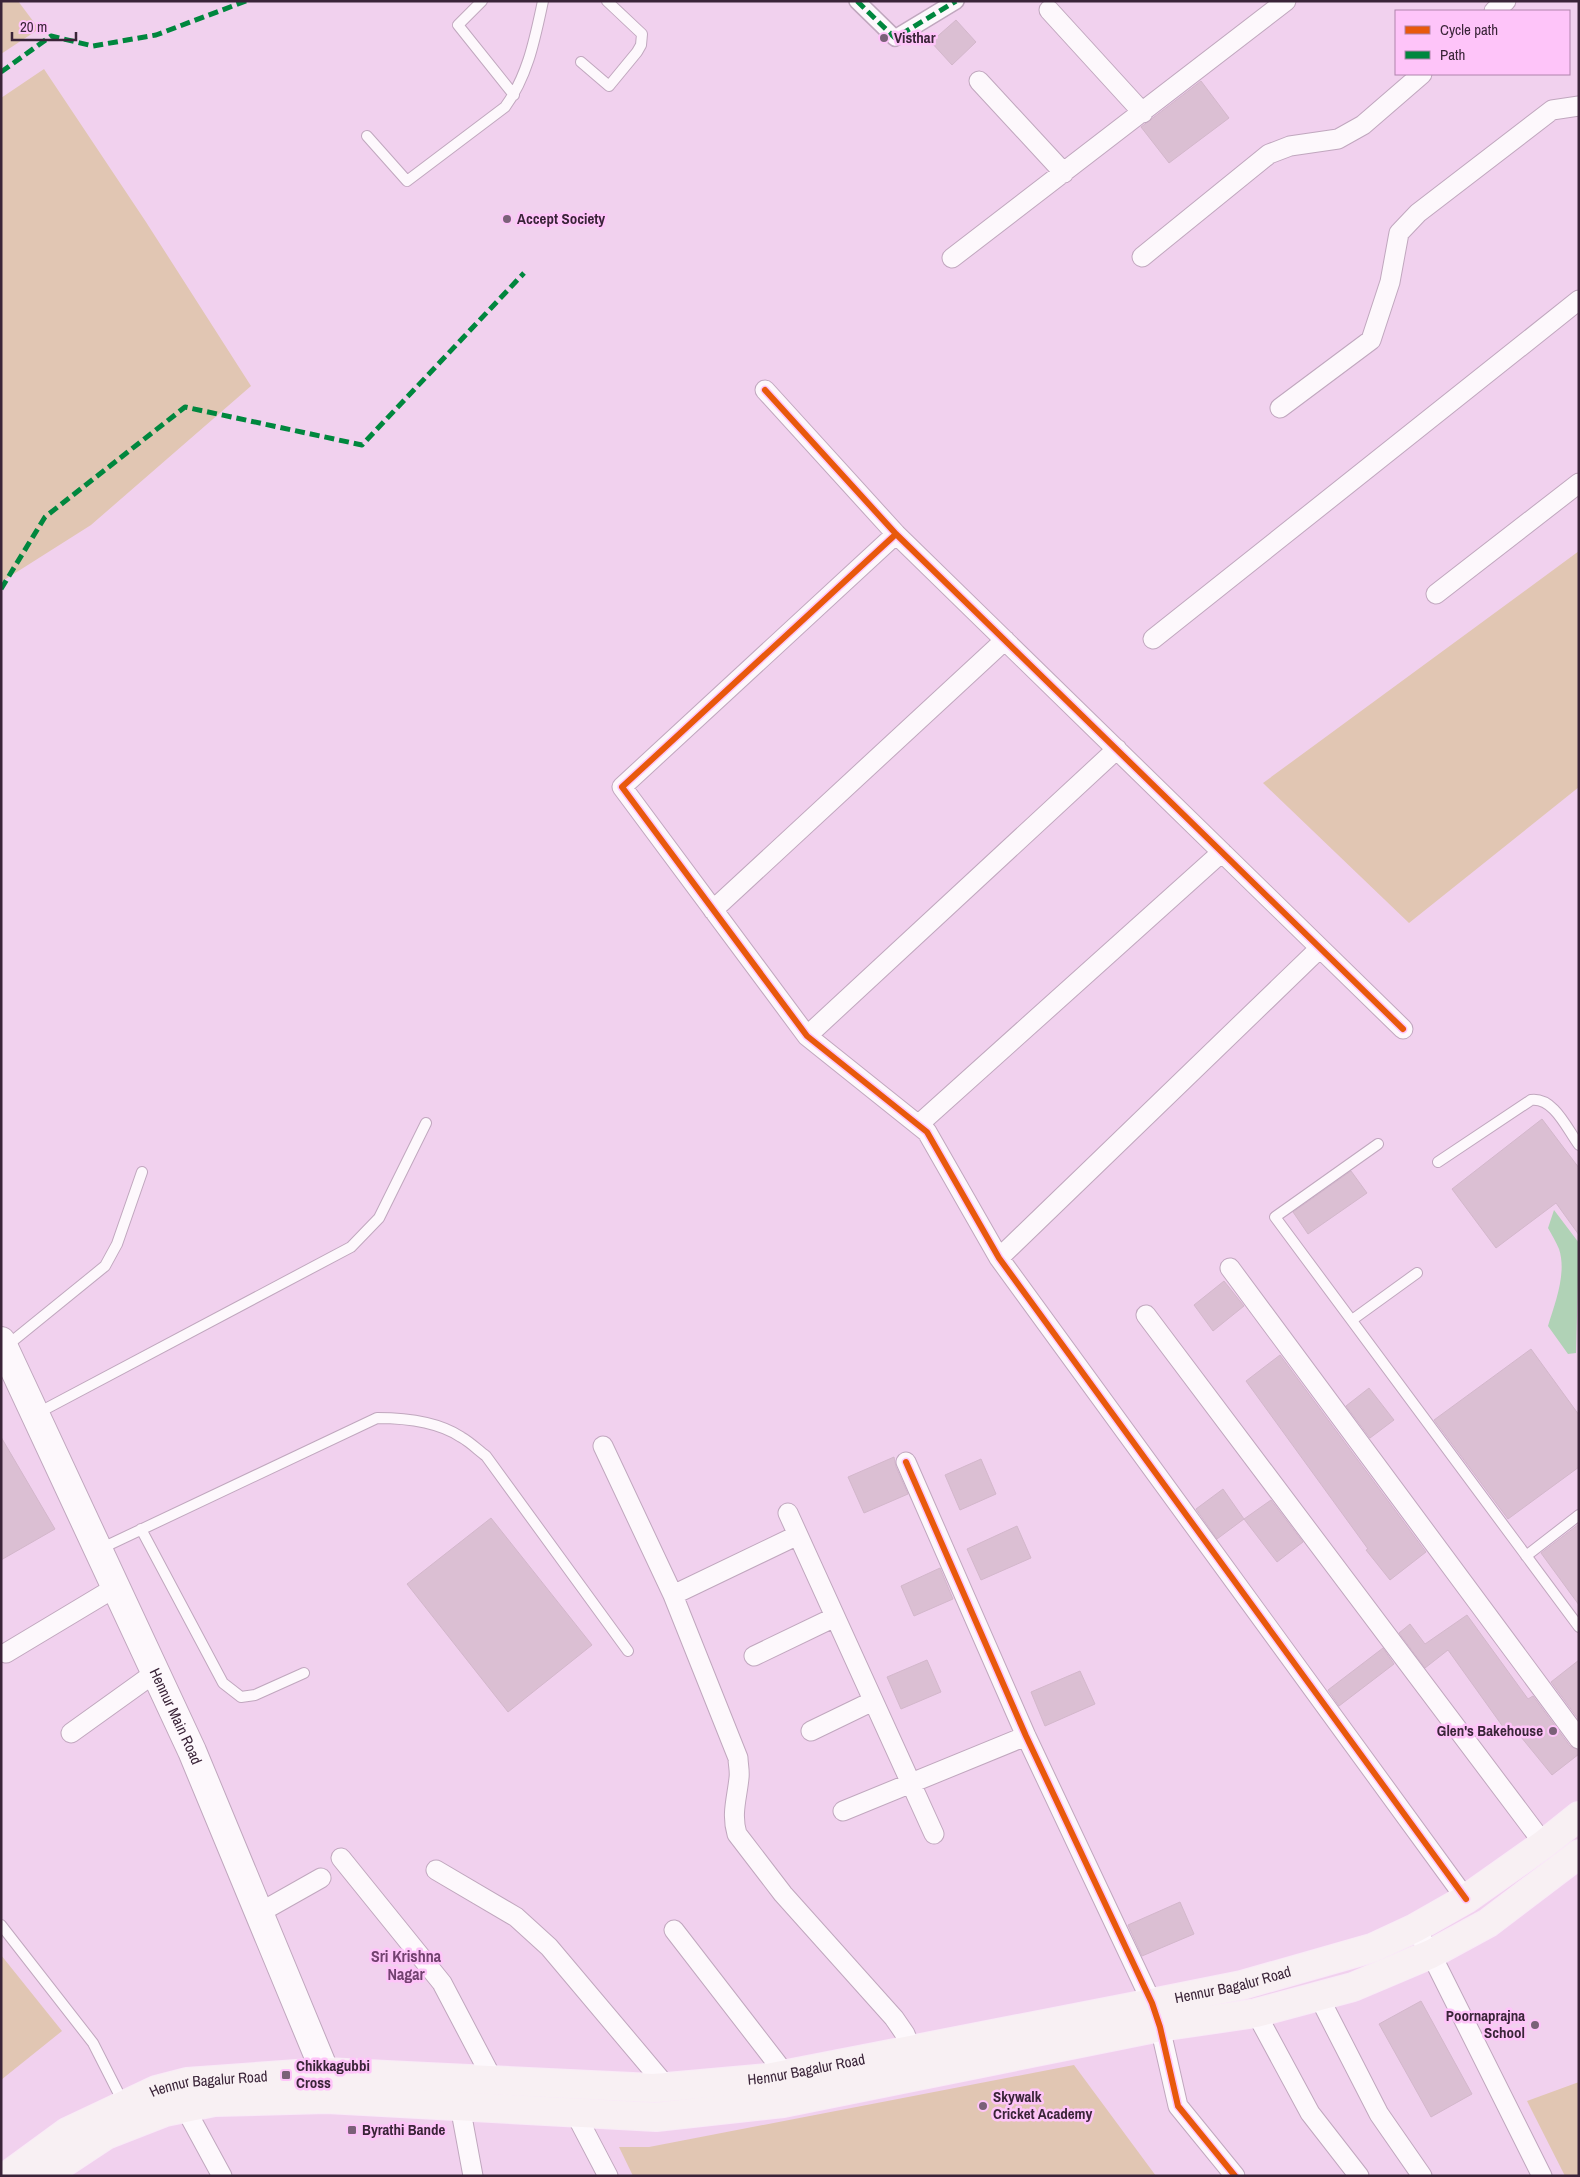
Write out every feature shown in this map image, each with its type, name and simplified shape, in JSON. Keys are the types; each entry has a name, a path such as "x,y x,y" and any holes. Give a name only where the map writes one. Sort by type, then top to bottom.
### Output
{"main road":[{"name":"Hennur Main Road","path":"3,1344 192,1751 259,1913 326,2086"},
{"name":"Hennur Bagalur Road","path":"326,2086 460,2106 656,2117 783,2103 922,2075 1156,2015 1242,1984 1372,1948 1416,1928 1466,1899 1544,1844 1579,1816"},
{"name":"Hennur Bagalur Road","path":"7,2176 67,2132 124,2105 214,2102 326,2086 493,2080 653,2088 666,2087 786,2074 912,2050 1156,2015 1256,2012 1353,1987 1431,1954 1488,1923 1579,1854"},
{"name":"Hennur Bagalur Road","path":"44,2176 106,2135 169,2103"}],"street":[{"path":"857,1 895,38 956,1"},
{"path":"952,258 1143,113 1286,1"},
{"path":"1495,10 1506,1"},
{"path":"1049,10 1143,113"},
{"path":"1142,257 1269,154 1290,146 1338,139 1362,125 1421,75"},
{"path":"979,81 1064,173"},
{"path":"1280,408 1371,340 1390,282 1399,233 1418,212 1552,110 1579,106"},
{"path":"1153,639 1579,300"},
{"path":"765,390 896,534 1403,1029"},
{"path":"1436,594 1579,483"},
{"path":"896,534 622,787 807,1036 927,1132 999,1258 1466,1899"},
{"path":"714,910 1005,640"},
{"path":"807,1036 1117,749"},
{"path":"918,1125 1222,852"},
{"path":"999,1258 1320,948"},
{"path":"1230,1268 1579,1739"},
{"path":"1146,1316 1544,1844"},
{"path":"602,1446 673,1595 738,1758 739,1777 733,1806 733,1822 736,1834 783,1894 894,2018 912,2050 922,2075"},
{"path":"906,1462 1026,1736 1156,2015 1178,2106 1235,2176"},
{"path":"788,1513 934,1834"},
{"path":"673,1595 798,1535"},
{"path":"6,1653 116,1587"},
{"path":"754,1656 835,1617"},
{"path":"71,1734 156,1672"},
{"path":"811,1731 873,1701"},
{"path":"843,1811 1026,1736"},
{"path":"341,1858 442,1983 493,2080"},
{"path":"436,1870 516,1917 531,1930 549,1947 666,2087"},
{"path":"259,1913 321,1878"},
{"path":"1416,1928 1431,1954 1542,2176"},
{"path":"674,1930 786,2074"},
{"path":"1319,1996 1380,2114 1422,2176"},
{"path":"1256,2012 1310,2113 1359,2176"},
{"path":"169,2103 222,2176"},
{"path":"460,2106 473,2176"},
{"path":"575,2113 608,2176"}],"lane":[{"path":"482,1 458,25 514,95"},
{"path":"367,136 407,181 505,107 514,95 530,58 543,1"},
{"path":"581,62 609,86 641,44 642,34 607,1"},
{"path":"1438,1162 1531,1100 1538,1099 1551,1106 1579,1145"},
{"path":"36,1414 351,1247 379,1218 426,1123"},
{"path":"1378,1144 1276,1217 1579,1627"},
{"path":"3,1344 105,1266 117,1244 142,1172"},
{"path":"1352,1320 1418,1272"},
{"path":"98,1549 377,1418 402,1418 428,1423 460,1436 486,1456 628,1651"},
{"path":"1526,1556 1579,1514"},
{"path":"140,1530 223,1683 232,1691 241,1697 255,1695 304,1673"},
{"path":"1,1925 94,2043 124,2105"}],"shaded area":[{"path":"1,1 18,1 39,29 1,54"},
{"path":"44,69 146,222 251,386 91,525 1,582 1,98"},
{"path":"1579,551 1579,787 1409,923 1263,783"},
{"path":"1554,1210 1579,1243 1576,1353 1568,1354 1548,1326 1557,1298 1562,1268 1559,1249 1548,1228"},
{"path":"1,1955 62,2031 1,2080"},
{"name":"Skywalk Cricket Academy","path":"1074,2065 1156,2176 633,2176 619,2147 649,2147"},
{"path":"1579,2082 1579,2176 1565,2176 1527,2101"}],"building":[{"path":"956,20 976,42 952,65 931,42"},
{"path":"1201,81 1229,118 1169,163 1141,127"},
{"path":"1542,1119 1579,1168 1579,1235 1556,1203 1496,1248 1452,1189"},
{"path":"1351,1171 1367,1193 1308,1234 1293,1212"},
{"path":"1224,1281 1244,1306 1213,1331 1194,1305"},
{"path":"1531,1349 1579,1415 1579,1467 1508,1519 1434,1420"},
{"path":"1280,1355 1426,1552 1390,1580 1366,1550 1368,1549 1246,1381"},
{"path":"1369,1388 1394,1420 1370,1438 1346,1406"},
{"path":"1,1437 55,1529 1,1560"},
{"path":"894,1457 896,1467 908,1494 864,1513 848,1477"},
{"path":"981,1459 996,1494 960,1510 945,1475"},
{"path":"1223,1489 1244,1519 1217,1539 1196,1509"},
{"path":"1271,1500 1303,1542 1277,1562 1244,1519"},
{"path":"491,1518 592,1645 508,1712 407,1584"},
{"path":"1579,1524 1579,1605 1541,1553"},
{"path":"1017,1526 1031,1558 981,1580 967,1549"},
{"path":"940,1568 953,1599 914,1616 901,1586"},
{"path":"1467,1615 1528,1699 1533,1696 1570,1746 1579,1750 1579,1754 1552,1775 1512,1726 1506,1731 1448,1650 1425,1668 1399,1633 1410,1624 1425,1644"},
{"path":"1383,1648 1394,1664 1339,1706 1328,1690"},
{"path":"927,1660 941,1692 901,1709 887,1677"},
{"path":"1579,1660 1579,1720 1551,1682"},
{"path":"1080,1671 1095,1704 1045,1726 1031,1692"},
{"path":"1180,1902 1194,1934 1142,1956 1128,1925"},
{"path":"1421,2001 1472,2094 1431,2117 1379,2024"}],"marked path":[{"path":"1,72 51,36 93,46 156,35 246,1"},
{"path":"857,1 895,38 956,1"},
{"path":"1,589 45,517 185,407 362,445 524,273"}],"cycle path":[{"path":"765,390 896,534 1403,1029"},
{"path":"896,534 622,787 807,1036 927,1132 999,1258 1466,1899"},
{"path":"906,1462 1026,1736 1152,2003 1160,2027 1178,2106 1235,2176"}],"place":[{"name":"Visthar","path":"884,38"},
{"name":"Accept Society","path":"507,219"},
{"name":"Glen's Bakehouse","path":"1553,1731"},
{"name":"Poornaprajna School","path":"1535,2025"},
{"name":"Chikkagubbi Cross","path":"286,2075"},
{"name":"Skywalk Cricket Academy","path":"983,2106"},
{"name":"Byrathi Bande","path":"352,2130"}],"district":[{"name":"Sri Krishna Nagar","path":"406,1965"}]}
